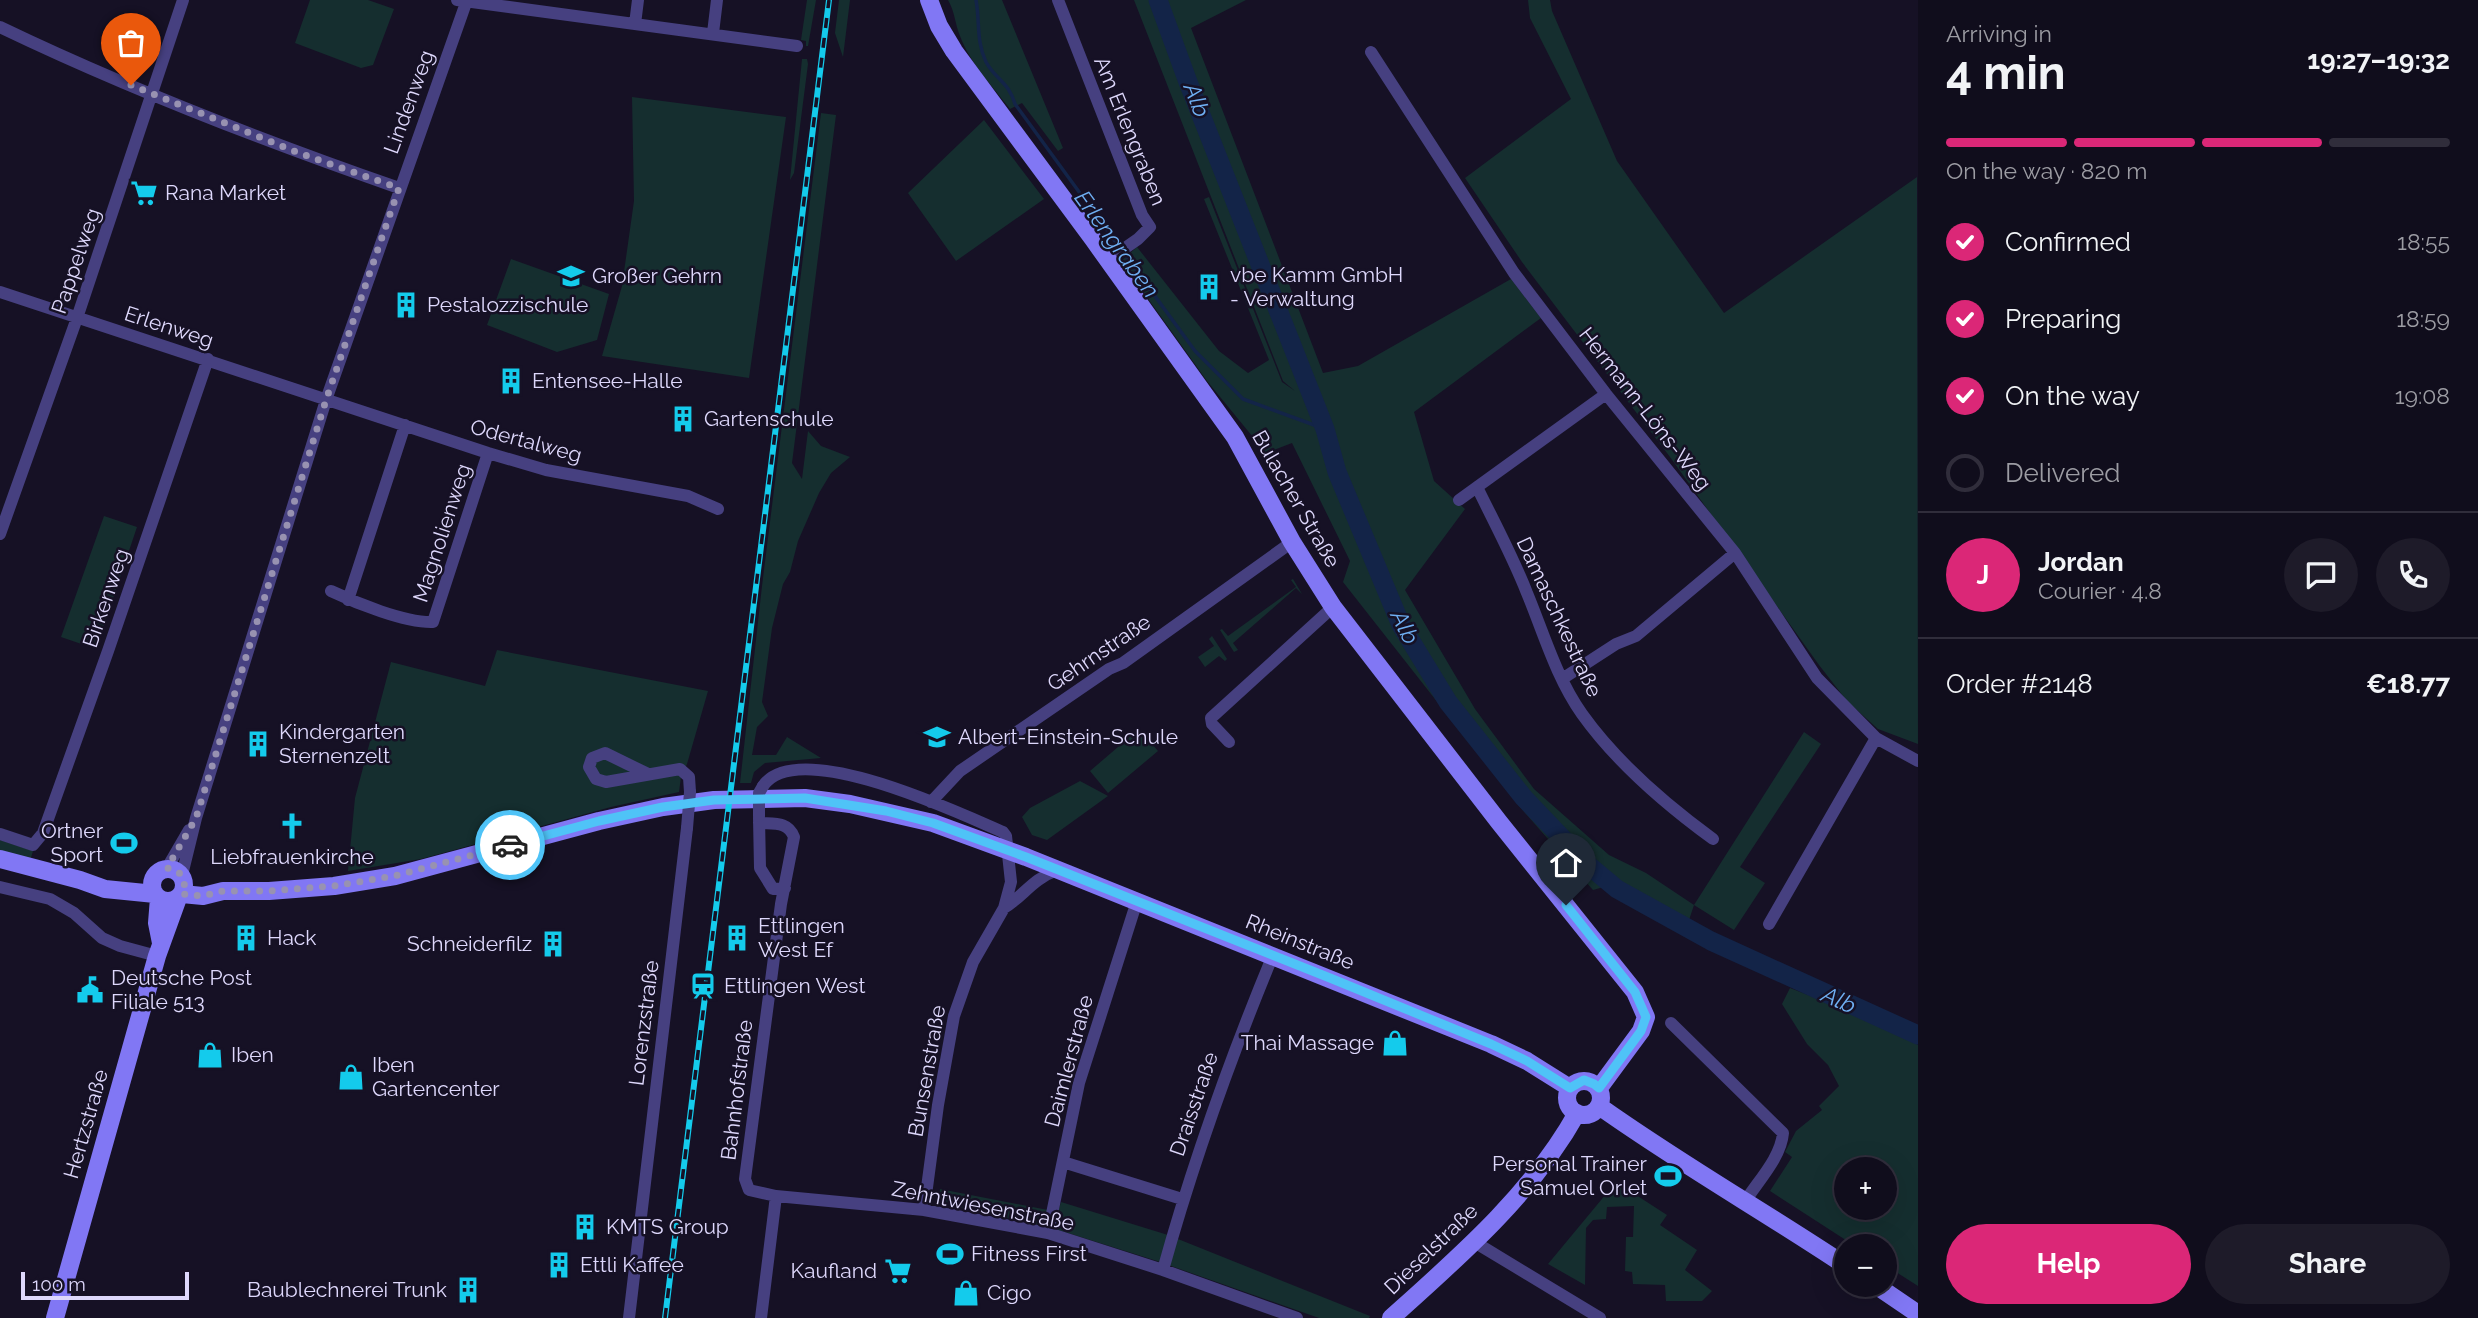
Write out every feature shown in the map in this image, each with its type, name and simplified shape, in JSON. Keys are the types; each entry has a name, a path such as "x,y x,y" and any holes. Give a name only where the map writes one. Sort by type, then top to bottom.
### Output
{"main road":[{"name":"Bulacher Straße","path":"929,0 939,26 954,51 1113,257 1235,437 1292,542 1333,607 1635,992 1646,1017 1641,1031 1596,1092"},
{"name":"Rheinstraße","path":"0,859 105,889 170,886 203,896 223,891 321,887 394,876 599,821 663,807 714,800 805,798 850,804 933,823 1137,901 1491,1044 1527,1061 1570,1088"},
{"name":"Hertzstraße","path":"55,1318 159,949 170,886"},
{"path":"1596,1092 1591,1114 1577,1113 1572,1110 1567,1100 1570,1088 1580,1081 1596,1092 1625,1125 1834,1258"},
{"name":"Dieselstraße","path":"1391,1318 1504,1211 1547,1162 1577,1113"},
{"path":"1893,1297 1918,1314"}],"street":[{"name":"Pappelweg","path":"0,534 77,318 183,0"},
{"path":"635,24 638,0"},
{"path":"713,33 717,0"},
{"name":"Am Erlengraben","path":"1058,0 1142,215 1150,227 1113,257"},
{"path":"463,1 797,46"},
{"name":"Lindenweg","path":"170,886 196,818 326,400 463,1"},
{"path":"0,27 153,95 299,153 399,188"},
{"name":"Hermann-Löns-Weg","path":"1371,52 1514,272 1606,394 1735,553 1817,678 1876,738 1918,761"},
{"name":"Erlenweg","path":"0,292 326,400"},
{"name":"Birkenweg","path":"0,834 33,845 43,833 208,359"},
{"path":"1459,500 1606,394"},
{"name":"Odertalweg","path":"326,400 545,470 688,496 718,509"},
{"path":"348,600 405,425"},
{"name":"Magnolienweg","path":"331,591 348,600 420,622 433,622 488,453"},
{"name":"Damaschkestraße","path":"1477,487 1527,592 1562,679 1582,714 1652,791 1713,839"},
{"name":"Gehrnstraße","path":"931,802 960,771 1109,669 1123,663 1292,542"},
{"path":"1562,679 1616,644 1636,636 1735,553"},
{"path":"1229,743 1212,724 1211,718 1333,607"},
{"path":"1769,923 1876,738"},
{"path":"785,888 774,889 760,868 759,793 770,778 813,768 845,773 931,802 1003,832 1008,842 1007,850"},
{"name":"Lorenzstraße","path":"629,1318 690,792 689,777 680,769 648,774"},
{"name":"Bahnhofstraße","path":"759,820 786,824 792,829 794,836 761,1045 745,1179 749,1190 776,1196"},
{"name":"Bunsenstraße","path":"924,1210 954,1016 974,962 1004,908 1012,874 1007,850"},
{"name":"Bunsenstraße","path":"1004,908 1033,882 1056,870"},
{"path":"0,887 50,900 68,908 111,943 159,949"},
{"name":"Daimlerstraße","path":"1048,1233 1079,1083 1137,901"},
{"name":"Draisstraße","path":"1163,1270 1182,1199 1234,1048 1273,955"},
{"path":"1671,1023 1783,1133 1782,1143 1776,1154 1746,1200"},
{"path":"1063,1162 1182,1199"},
{"path":"761,1318 776,1196"},
{"name":"Zehntwiesenstraße","path":"776,1196 924,1210 1048,1233 1163,1270 1297,1318"},
{"path":"1481,1246 1600,1318"}],"green space":[{"path":"310,0 368,0 394,9 373,65 361,68 295,43"},
{"path":"807,0 816,0 806,46 806,41 801,40"},
{"path":"839,0 850,0 843,57 835,33"},
{"path":"948,0 1002,0 1063,148 1058,151 1022,103 1010,109 989,83 964,46"},
{"path":"1134,0 1246,0 1191,28 1323,373 1358,366 1511,279 1541,318 1414,412 1434,481 1465,509 1405,590 1475,709 1534,789 1609,855 1646,873 1694,905 1688,923 1614,884 1593,890 1519,806 1343,582 1350,561 1292,443 1266,453 1207,381 1121,261 1137,247 1219,351 1248,373 1269,360 1204,199 1209,197 1282,382 1295,391 1283,381"},
{"path":"1528,0 1550,0 1552,11 1617,161 1724,313 1917,177 1918,744 1878,729 1847,701 1670,457 1522,262 1465,178 1571,99 1530,18"},
{"path":"802,59 807,59 808,64 794,173 790,180"},
{"path":"632,97 786,117 749,378 602,356 622,286 634,201"},
{"path":"821,113 836,115 792,463 802,479 808,431 821,446 850,457 831,473 819,493 783,584 772,628 762,702 768,716 757,727 752,755 776,755 787,737 821,758 765,763 754,772 751,783 740,783 762,586"},
{"path":"984,120 1044,199 956,261 908,193"},
{"path":"511,259 609,294 597,340 557,352 487,325"},
{"path":"104,516 137,527 96,649 61,637"},
{"path":"1293,579 1302,594 1296,588 1233,643 1238,650 1234,652 1220,630 1228,636 1296,587 1291,580"},
{"path":"1212,636 1227,659 1225,661 1219,656 1205,667 1198,657 1214,646 1209,639"},
{"path":"497,650 708,691 681,777 679,792 611,807 421,859 348,871 355,798 391,662 485,686"},
{"path":"1139,729 1158,751 1108,793 1090,771"},
{"path":"1804,732 1821,744 1740,867 1765,883 1734,930 1694,905"},
{"path":"1080,781 1108,796 1047,840 1032,835 1022,817 1030,808"},
{"path":"0,840 33,851 30,861 0,853"},
{"path":"1790,988 1880,1023 1918,1045 1918,1286 1897,1273 1897,1234 1836,1234 1770,1191 1792,1157 1785,1152 1796,1131 1822,1110 1819,1106 1839,1086 1828,1065 1807,1044 1782,1004"},
{"path":"1616,1182 1667,1215 1660,1225 1697,1250 1685,1270 1712,1291 1702,1301 1666,1301 1665,1285 1633,1284 1632,1272 1625,1271 1626,1237 1633,1237 1634,1206 1607,1207 1606,1219 1593,1220 1586,1228 1585,1285 1548,1264"},
{"path":"940,1189 1058,1212 1061,1202 1168,1235 1370,1316 1319,1318 1157,1261 1049,1227 938,1203"}],"waterway":[{"name":"Erlengraben","path":"976,0 981,47 986,62 1195,351 1243,399 1325,429"},
{"name":"Alb","path":"1158,0 1325,429 1337,472 1401,625 1448,702 1524,798 1587,864 1617,889 1711,941 1918,1035"}],"railway":[{"path":"665,1318 829,0"}],"way so far":[{"path":"131,85 299,153 399,188 326,400 196,818 167,868 178,871 184,879 182,894 203,896 223,891 334,886 394,876 510,845"}],"place":[{"name":"Rana Market","path":"144,193"},
{"name":"Großer Gehrn","path":"571,276"},
{"name":"vbe Kamm GmbH - Verwaltung","path":"1209,287"},
{"name":"Pestalozzischule","path":"406,305"},
{"name":"Entensee-Halle","path":"511,381"},
{"name":"Gartenschule","path":"683,419"},
{"name":"Albert-Einstein-Schule","path":"937,737"},
{"name":"Kindergarten Sternenzelt","path":"258,744"},
{"name":"Liebfrauenkirche","path":"292,826"},
{"name":"Ortner Sport","path":"124,843"},
{"name":"Hack","path":"246,938"},
{"name":"Ettlingen West Ef","path":"737,938"},
{"name":"Schneiderfilz","path":"553,944"},
{"name":"Ettlingen West","path":"703,986"},
{"name":"Deutsche Post Filiale 513","path":"90,990"},
{"name":"Thai Massage","path":"1395,1043"},
{"name":"Iben","path":"210,1055"},
{"name":"Iben Gartencenter","path":"351,1077"},
{"name":"Personal Trainer Samuel Orlet","path":"1668,1176"},
{"name":"KMTS Group","path":"585,1227"},
{"name":"Fitness First","path":"950,1254"},
{"name":"Ettli Kaffee","path":"559,1265"},
{"name":"Kaufland","path":"898,1271"},
{"name":"Baublechnerei Trunk","path":"468,1290"},
{"name":"Cigo","path":"966,1293"}],"route":[{"path":"510,845 599,821 663,807 714,800 805,798 886,811 933,823 1026,857 1330,978 1491,1044 1527,1061 1570,1088 1584,1080 1599,1088 1641,1031 1646,1017 1635,992 1566,905"}]}
